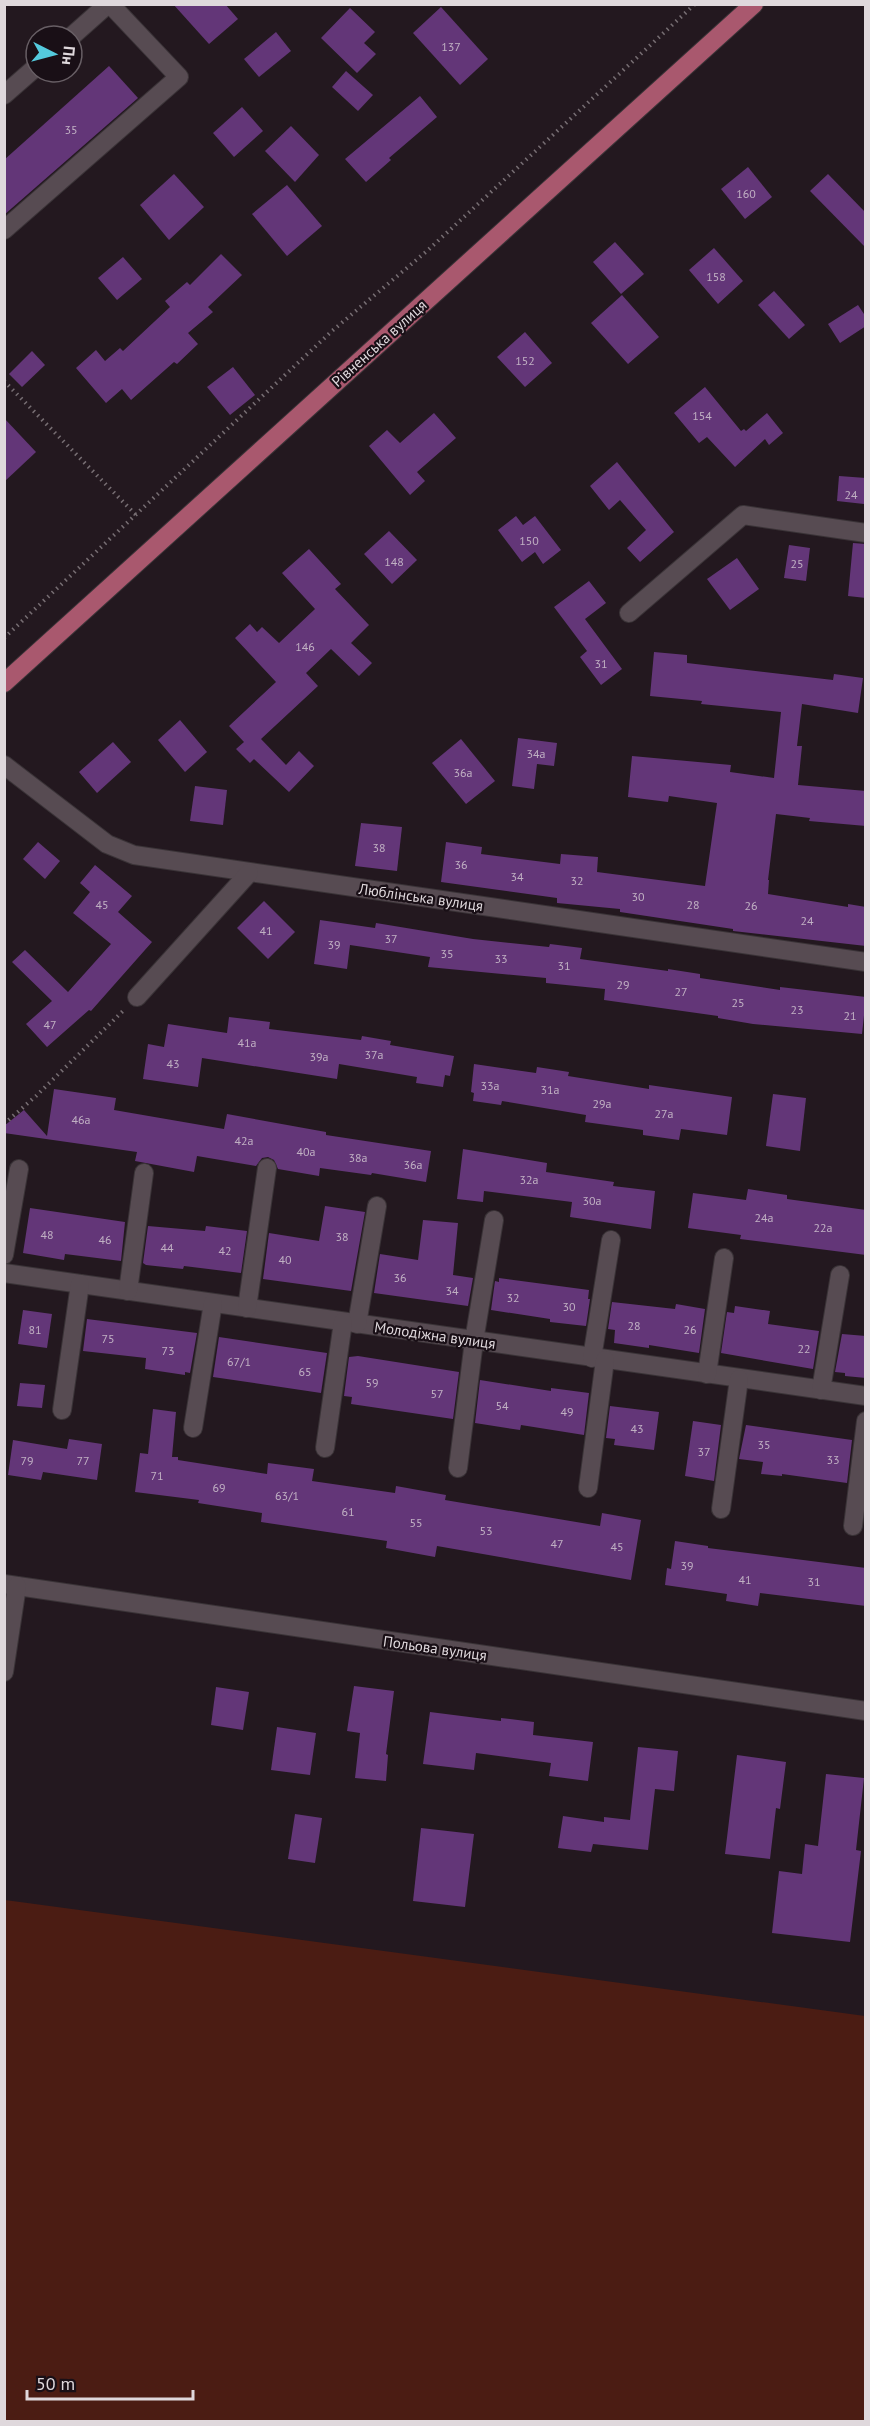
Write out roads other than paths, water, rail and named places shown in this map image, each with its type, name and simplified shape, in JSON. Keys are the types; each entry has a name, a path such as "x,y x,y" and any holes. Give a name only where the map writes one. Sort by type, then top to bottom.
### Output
{"main road":[{"name":"Рівненська вулиця","path":"4,683 754,4"}],"street":[{"path":"4,230 179,77 109,4 84,26"},
{"path":"4,95 24,78"},
{"path":"629,613 742,515 866,533"},
{"name":"Люблінська вулиця","path":"4,765 107,844 134,855 866,962"},
{"path":"137,997 249,873"},
{"path":"247,1308 267,1168"},
{"path":"4,1255 19,1169"},
{"path":"128,1291 144,1173"},
{"path":"325,1448 376,1206"},
{"path":"458,1468 474,1341 494,1220"},
{"path":"588,1488 610,1240"},
{"path":"707,1374 724,1258"},
{"name":"Молодіжна вулиця","path":"4,1273 866,1396"},
{"path":"821,1390 840,1275"},
{"path":"62,1410 80,1284"},
{"path":"193,1428 213,1303"},
{"path":"721,1509 739,1379"},
{"path":"853,1526 866,1421"},
{"path":"4,1672 11,1585"},
{"name":"Польова вулиця","path":"11,1585 866,1711"}]}
